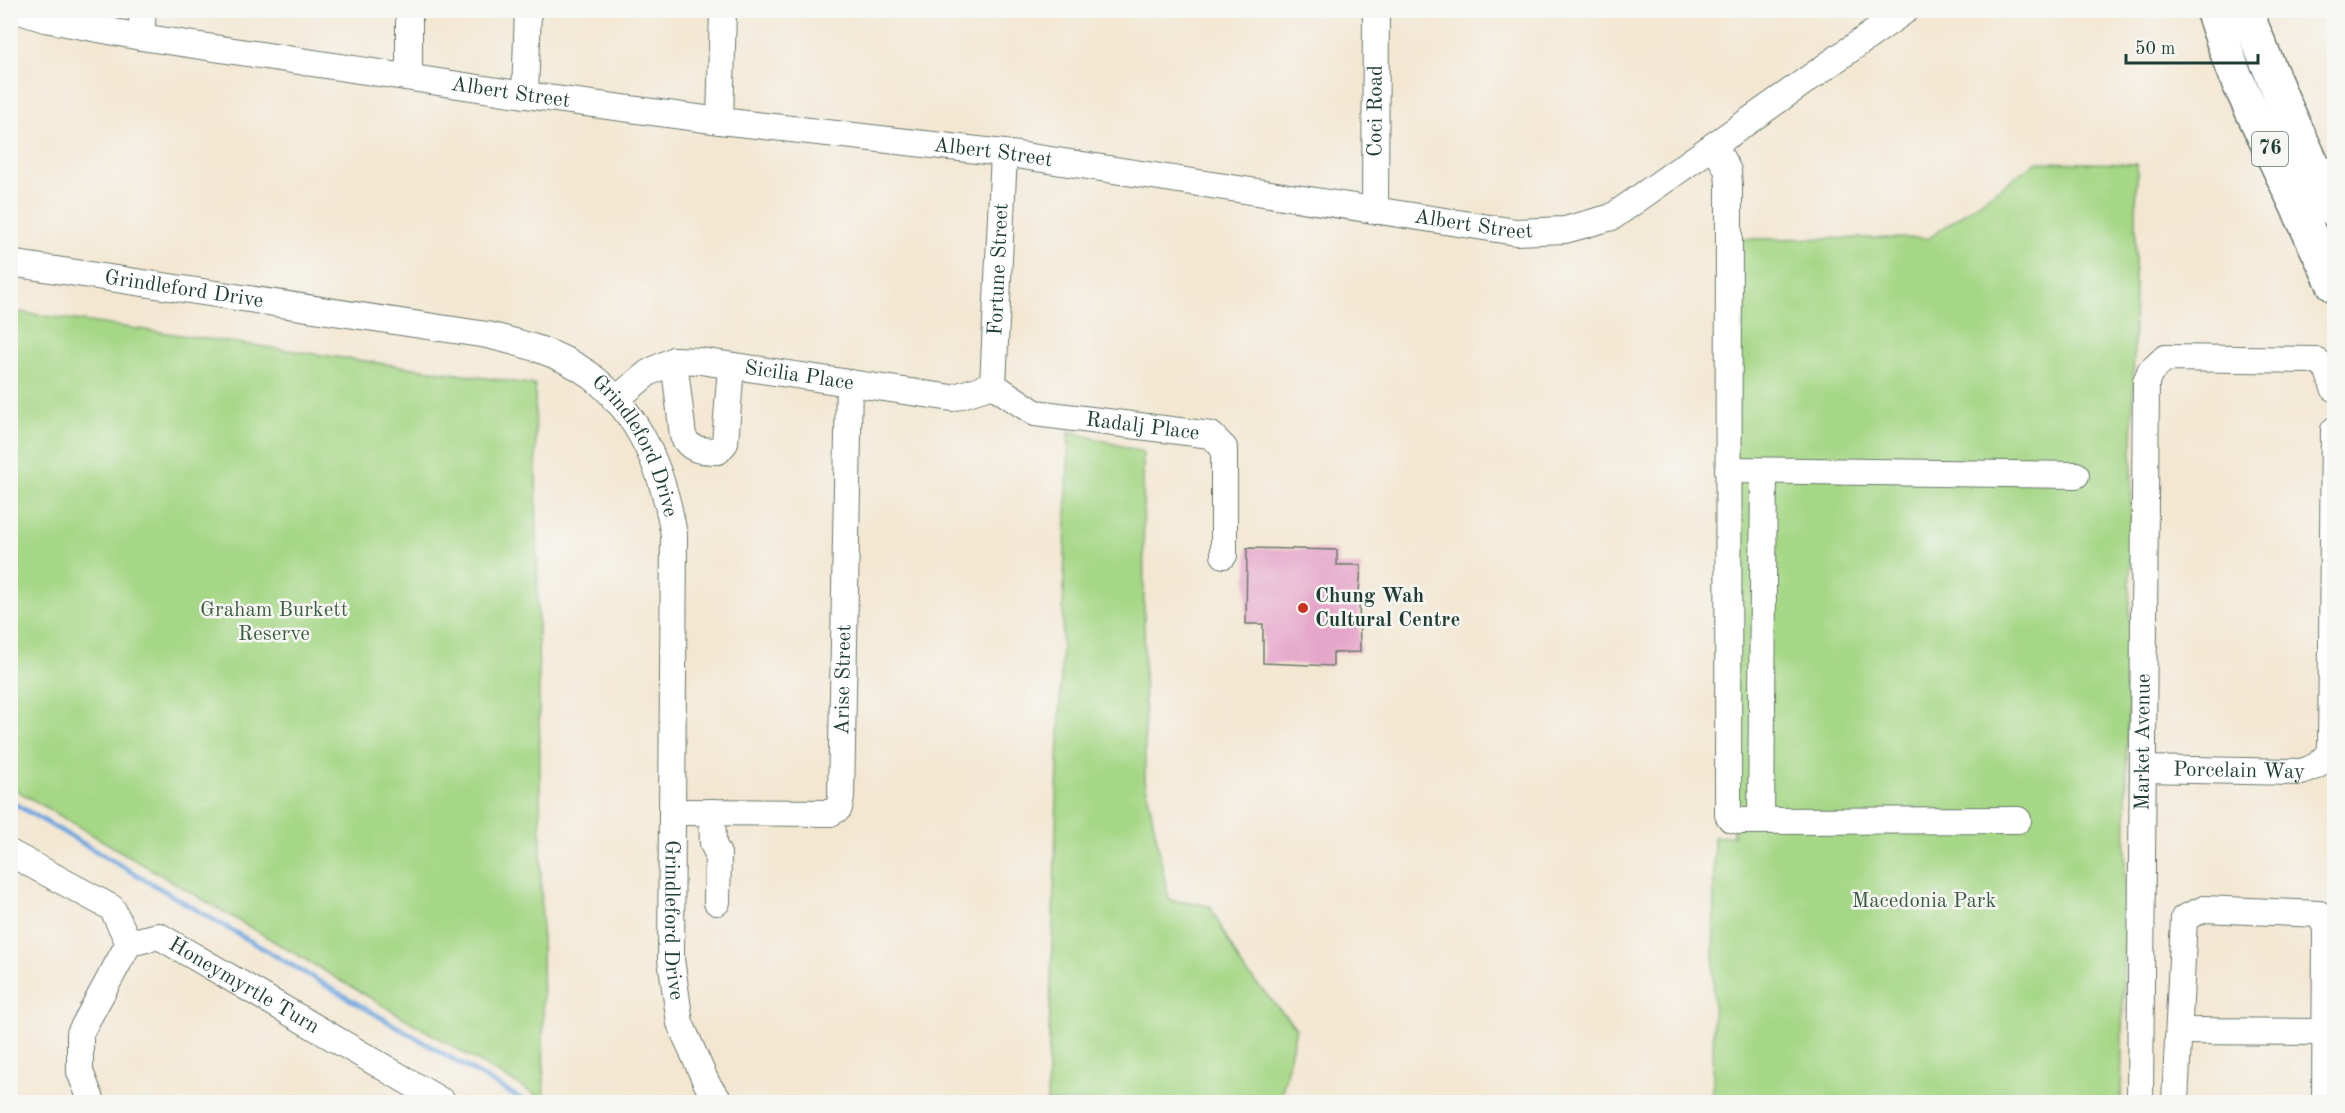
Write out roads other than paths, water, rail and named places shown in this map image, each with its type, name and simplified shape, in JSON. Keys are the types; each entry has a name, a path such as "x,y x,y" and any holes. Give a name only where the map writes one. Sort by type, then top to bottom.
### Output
{"highway":[{"name":"76","path":"2212,10 2234,73 2334,285"},
{"name":"76","path":"2245,10 2284,103 2334,210"}],"street":[{"name":"Albert Street","path":"17,10 45,19 141,37 525,95 720,121 1004,153 1508,231 1565,230 1612,217 1906,10"},
{"path":"141,37 143,10"},
{"path":"409,10 409,77"},
{"path":"525,95 528,10"},
{"path":"720,121 723,10"},
{"name":"Coci Road","path":"1374,211 1376,10"},
{"path":"1714,145 1728,171 1729,186 1726,809 1731,819 1761,821 2018,820"},
{"name":"Fortune Street","path":"993,385 1004,153"},
{"name":"Grindleford Drive","path":"10,263 521,342 557,357 590,375 615,400 638,428 656,463 668,499 674,535 671,959 680,1023 707,1084 720,1102"},
{"name":"Market Avenue","path":"2140,1102 2146,382 2150,372 2165,358 2315,360 2327,368 2334,388"},
{"path":"615,400 648,373 674,360 683,436 694,450 718,451 725,443 731,366"},
{"name":"Sicilia Place","path":"674,360 952,398 993,385"},
{"name":"Arise Street","path":"672,812 831,813 839,808 842,797 849,383"},
{"name":"Radalj Place","path":"993,385 1035,413 1211,435 1224,448 1224,555"},
{"name":"Porcelain Way","path":"2143,769 2301,772 2325,761 2331,751 2334,430"},
{"path":"1728,470 2076,475"},
{"path":"1761,821 1764,471"},
{"path":"717,902 717,854 712,844 718,812"},
{"path":"10,853 112,908 129,943 80,1033 80,1072 92,1102"},
{"path":"2175,1102 2184,918 2204,909 2319,914 2326,927 2325,1102"},
{"name":"Honeymyrtle Turn","path":"129,943 159,936 443,1102"},
{"path":"2179,1031 2325,1032"}],"waterway":[{"path":"10,801 526,1102"}],"place":[{"name":"Chung Wah Cultural Centre","path":"1303,608"}],"park label":[{"name":"Graham Burkett Reserve","path":"274,622"},
{"name":"Macedonia Park","path":"1924,901"}]}
